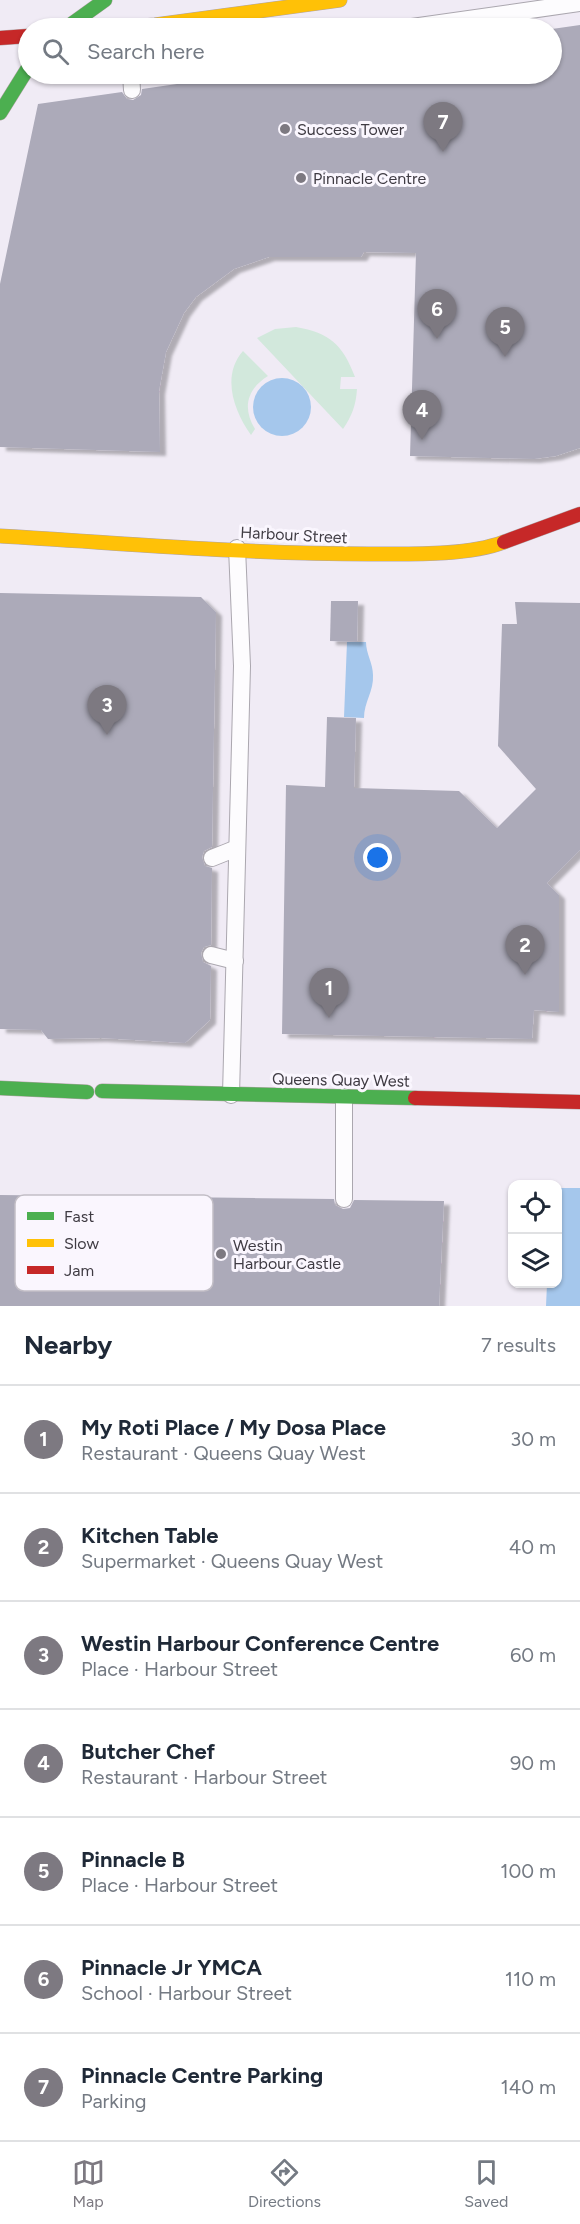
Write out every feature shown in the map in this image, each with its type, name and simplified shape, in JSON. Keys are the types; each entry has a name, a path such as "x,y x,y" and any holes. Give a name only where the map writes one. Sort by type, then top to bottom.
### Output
{"main road":[{"path":"80,18 105,0"},
{"path":"207,18 340,0"},
{"path":"0,38 18,37"},
{"path":"0,113 18,84"},
{"name":"Harbour Street","path":"0,536 318,554 388,554 488,548 580,514"},
{"path":"488,548 534,544"},
{"path":"0,1088 87,1092"},
{"name":"Queens Quay West","path":"102,1091 580,1102"}],"lane":[{"path":"475,18 580,3"},
{"path":"231,1095 242,666 237,548"},
{"path":"212,858 237,848"},
{"path":"211,955 235,961"},
{"path":"344,1097 344,1199"}],"green space":[{"path":"296,327 326,337 334,342 346,357 355,377 341,377 340,389 357,389 353,410 343,429 257,338 275,329"},
{"path":"243,351 268,376 251,393 248,406 255,429 251,435 239,415 232,393 233,371"}],"water":[{"path":"282,378 298,383 306,391 311,407 306,423 298,431 282,436 266,431 258,423 253,407 258,391 266,383"},
{"path":"347,642 366,642 372,666 373,681 364,718 344,717"},
{"path":"562,1188 580,1188 580,1306 546,1306 547,1288 562,1288"}],"building":[{"name":"Pinnacle Centre","path":"580,25 580,448 556,456 534,459 410,456 416,253 364,252 361,257 269,257 234,269 196,297 184,313 166,352 159,391 160,452 0,447 0,284 38,104 122,92 127,99 133,100 141,95 142,89 177,84 562,84 562,28"},
{"path":"0,593 201,597 216,612 212,847 204,851 202,857 205,866 212,868 211,945 204,947 201,953 203,962 211,966 210,1020 185,1043 101,1038 48,1039 41,1030 0,1029"},
{"path":"331,601 358,601 357,642 330,641"},
{"path":"515,602 580,603 580,850 547,883 559,895 559,1012 534,1010 532,1039 282,1034 286,785 325,787 327,717 356,718 354,788 459,791 497,828 536,789 498,746 502,624 517,624"},
{"name":"Westin Harbour Castle","path":"0,1195 15,1195 15,1291 213,1291 213,1198 334,1199 335,1205 343,1209 350,1208 354,1200 444,1201 439,1306 0,1306"}],"traffic: fast":[{"path":"80,18 105,0"},
{"path":"0,113 18,84"},
{"path":"0,1088 87,1092"},
{"path":"102,1091 415,1098"}],"traffic: slow":[{"path":"207,18 340,0"},
{"path":"0,536 323,554 456,552 489,547 504,542"}],"traffic: jam":[{"path":"0,38 18,37"},
{"path":"504,542 580,514"},
{"path":"415,1098 580,1102"}],"place":[{"name":"Success Tower","path":"285,129"},
{"name":"Pinnacle Centre Parking","path":"443,152"},
{"name":"Pinnacle Centre","path":"301,178"},
{"name":"Pinnacle Jr YMCA","path":"437,339"},
{"name":"Pinnacle B","path":"505,357"},
{"name":"Butcher Chef","path":"422,440"},
{"name":"Westin Harbour Conference Centre","path":"107,735"},
{"name":"Kitchen Table","path":"525,975"},
{"name":"My Roti Place / My Dosa Place","path":"329,1018"},
{"name":"Westin Harbour Castle","path":"221,1254"}]}
